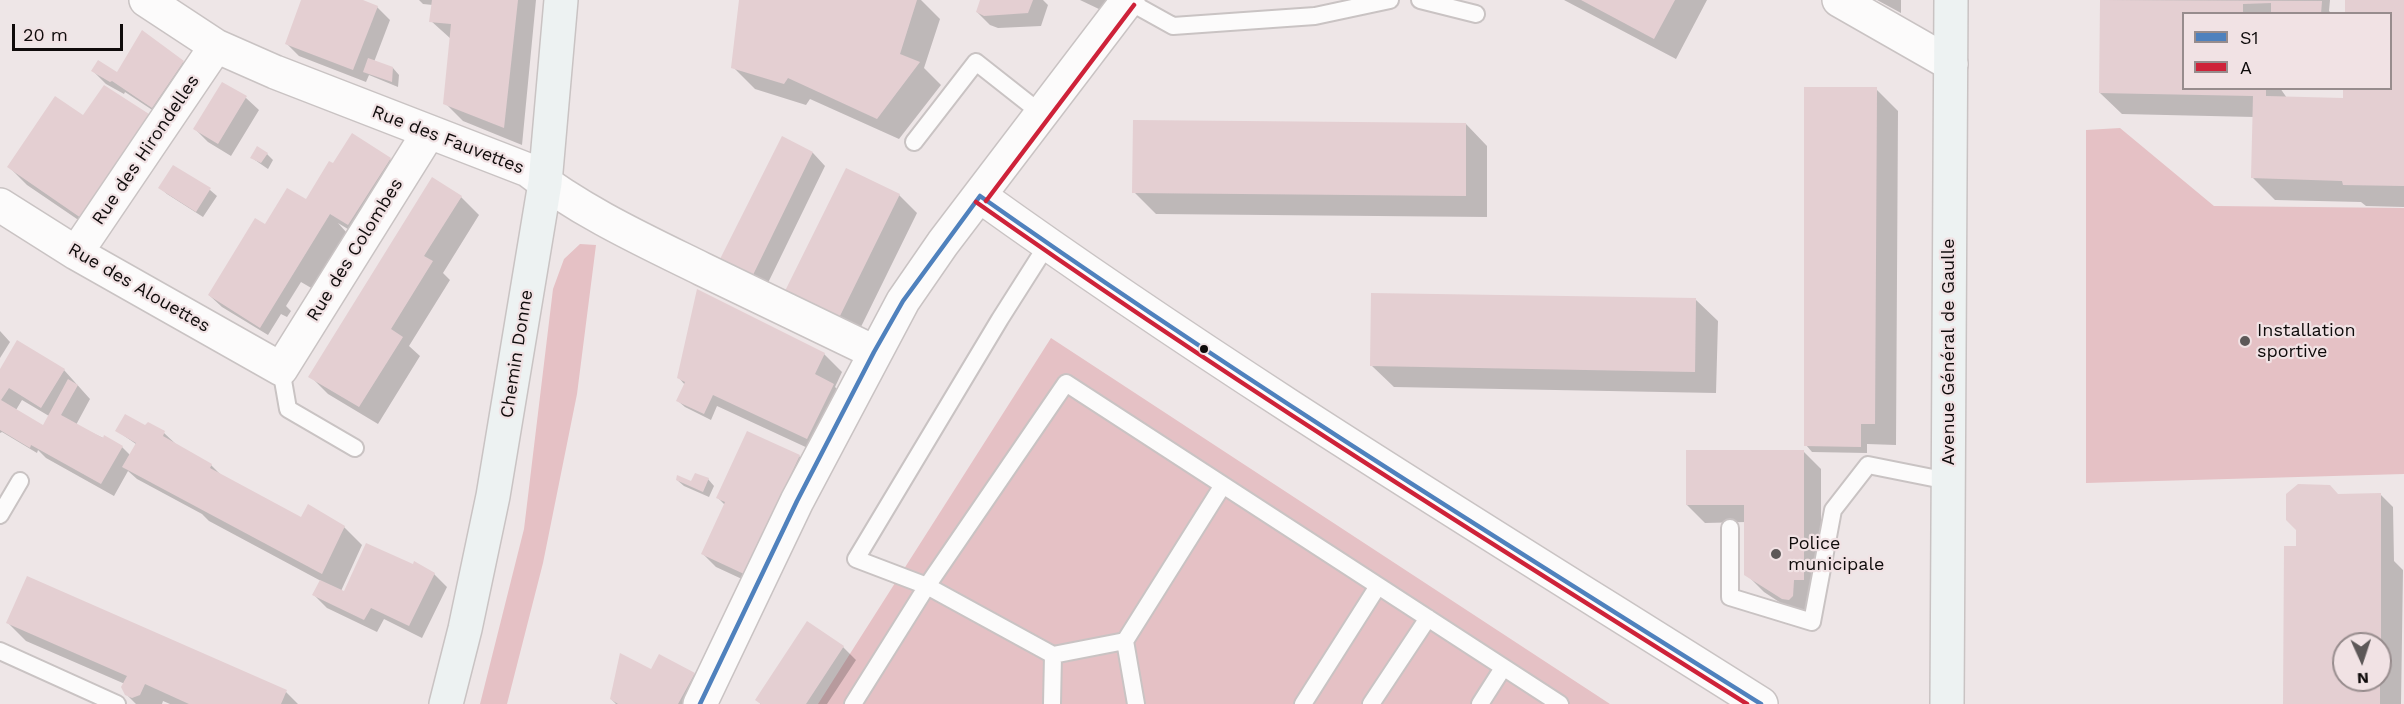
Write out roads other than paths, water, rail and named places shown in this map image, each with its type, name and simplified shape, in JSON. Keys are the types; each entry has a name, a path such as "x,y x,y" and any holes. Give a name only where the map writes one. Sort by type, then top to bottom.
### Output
{"street":[{"name":"Rue des Fauvettes","path":"146,0 216,46 274,72 528,170 545,183 657,247 874,352"},
{"name":"Chemin Donne","path":"446,704 465,629 493,495 545,183 561,0"},
{"path":"700,704 797,501 903,301 1128,0"},
{"path":"1839,0 1951,64"},
{"name":"Avenue Général de Gaulle","path":"1947,704 1951,0"},
{"name":"Rue des Hirondelles","path":"76,253 216,46"},
{"name":"Rue des Colombes","path":"281,369 429,132"},
{"path":"980,196 1047,245 1203,351 1761,704"},
{"name":"Rue des Alouettes","path":"0,205 76,253 281,369"}],"lane":[{"path":"1128,0 1173,26 1315,16 1390,0"},
{"path":"1420,0 1476,14"},
{"path":"914,142 976,62 1042,114"},
{"path":"1047,245 856,559 927,586 1053,655 1125,641"},
{"path":"281,369 288,409 355,448"},
{"path":"853,704 927,586 1066,383 1560,704"},
{"path":"1730,528 1731,597 1812,622 1833,510 1868,465 1948,481"},
{"path":"0,515 20,481"},
{"path":"1136,704 1125,641 1223,485"},
{"path":"1303,704 1378,586"},
{"path":"1371,704 1428,618"},
{"path":"0,651 117,704"},
{"path":"1052,704 1053,655"},
{"path":"1480,704 1503,668"}],"place":[{"name":"Installation sportive","path":"2245,341"},
{"name":"Police municipale","path":"1776,554"}]}
